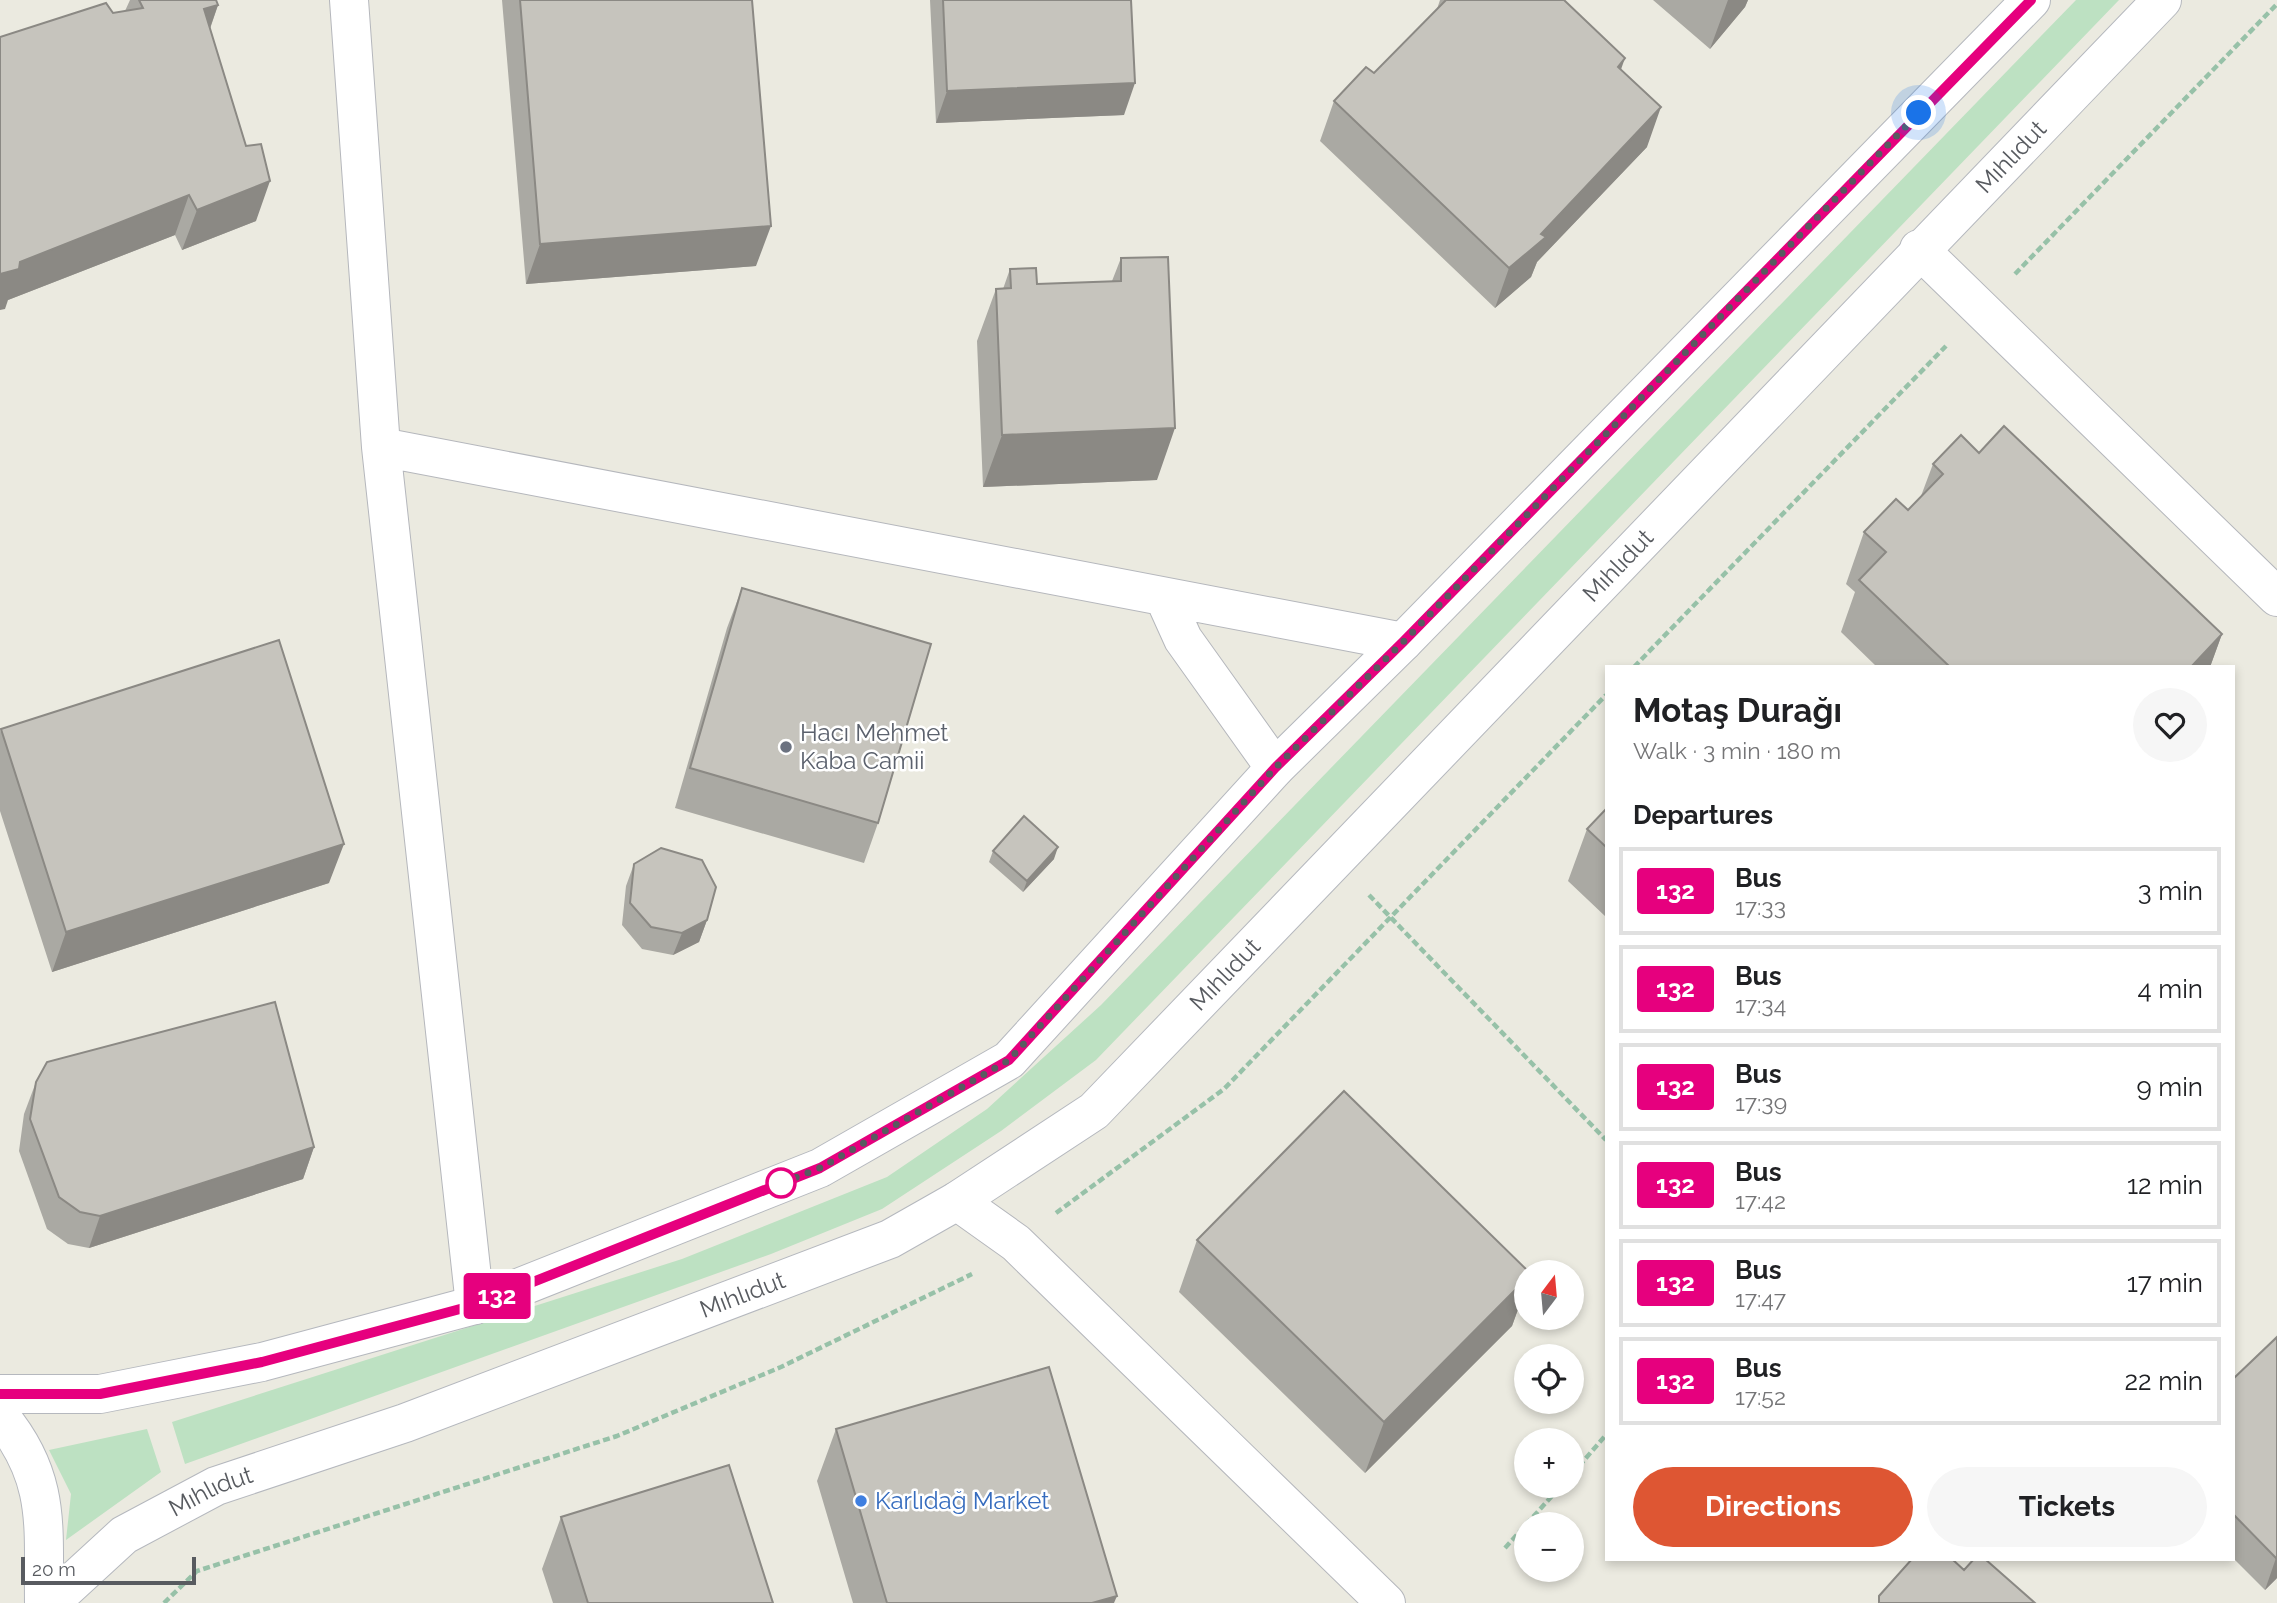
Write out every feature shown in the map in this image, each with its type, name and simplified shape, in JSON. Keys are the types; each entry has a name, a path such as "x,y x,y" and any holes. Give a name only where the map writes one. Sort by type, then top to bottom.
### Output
{"main road":[{"path":"349,0 381,447 475,1305"},
{"path":"0,1394 100,1394 262,1362 475,1305 820,1168 1009,1060 1275,768 1403,642 2031,0"},
{"name":"Mıhlıdut","path":"50,1603 124,1535 216,1486 405,1423 890,1239 957,1201 1094,1111 1919,249 2162,0"},
{"path":"1919,249 2277,597"},
{"path":"381,447 1403,642"},
{"path":"1164,597 1183,639 1275,768"},
{"path":"957,1201 1016,1243 1386,1603"},
{"path":"0,1416 21,1442 43,1501 44,1603"}],"path":[{"path":"1334,859 1605,1139"},
{"path":"1584,1460 1605,1436"},
{"path":"1505,1548 1550,1498"}],"green space":[{"path":"2076,0 2119,0 1096,1060 1001,1131 882,1209 771,1254 185,1464 172,1422 682,1259 887,1177 987,1109 1101,1005"},
{"path":"147,1429 161,1472 66,1540 71,1494 49,1450"}],"building":[{"path":"139,0 216,0 218,5 204,9 246,146 261,144 270,181 197,210 189,195 20,262 19,269 0,274 0,37 106,3 113,13 143,8"},
{"path":"520,0 752,0 771,226 540,244"},
{"path":"943,0 1131,0 1135,83 947,91"},
{"path":"1446,0 1564,0 1625,58 1618,67 1661,107 1541,234 1546,237 1509,268 1334,101 1366,67 1374,73"},
{"path":"1168,257 1175,428 1002,435 996,289 1011,288 1010,269 1036,268 1037,284 1121,281 1121,258"},
{"path":"2004,426 2222,634 2193,665 1948,665 1859,580 1886,552 1864,532 1896,499 1908,510 1943,474 1933,464 1961,435 1979,453"},
{"path":"742,588 931,644 878,823 690,768"},
{"path":"279,640 344,844 66,932 1,729"},
{"path":"1605,810 1605,846 1587,829"},
{"path":"1024,816 1058,847 1027,881 993,851"},
{"path":"661,848 702,860 716,887 707,920 682,933 651,927 630,903 634,864"},
{"path":"275,1002 314,1147 100,1216 80,1212 59,1197 30,1119 36,1082 47,1062"},
{"path":"1344,1091 1517,1260 1514,1260 1514,1291 1384,1422 1197,1240"},
{"path":"2277,1337 2276,1558 2235,1516 2235,1377"},
{"path":"1049,1367 1117,1596 1092,1603 887,1603 836,1429"},
{"path":"729,1465 773,1603 588,1603 561,1517"},
{"path":"1910,1561 1954,1561 1964,1570 1972,1561 1987,1561 2035,1603 1879,1603 1879,1596"}],"bus line":[{"name":"132","path":"0,1394 100,1394 262,1362 475,1305 820,1168 1009,1060 1275,768 1403,642 2031,0"}],"place":[{"name":"Hacı Mehmet Kaba Camii","path":"786,747"},
{"name":"Karlıdağ Market","path":"861,1501"}],"route":[{"path":"781,1183 771,1187 820,1168 1009,1060 1275,768 1403,642 1919,113"}]}
